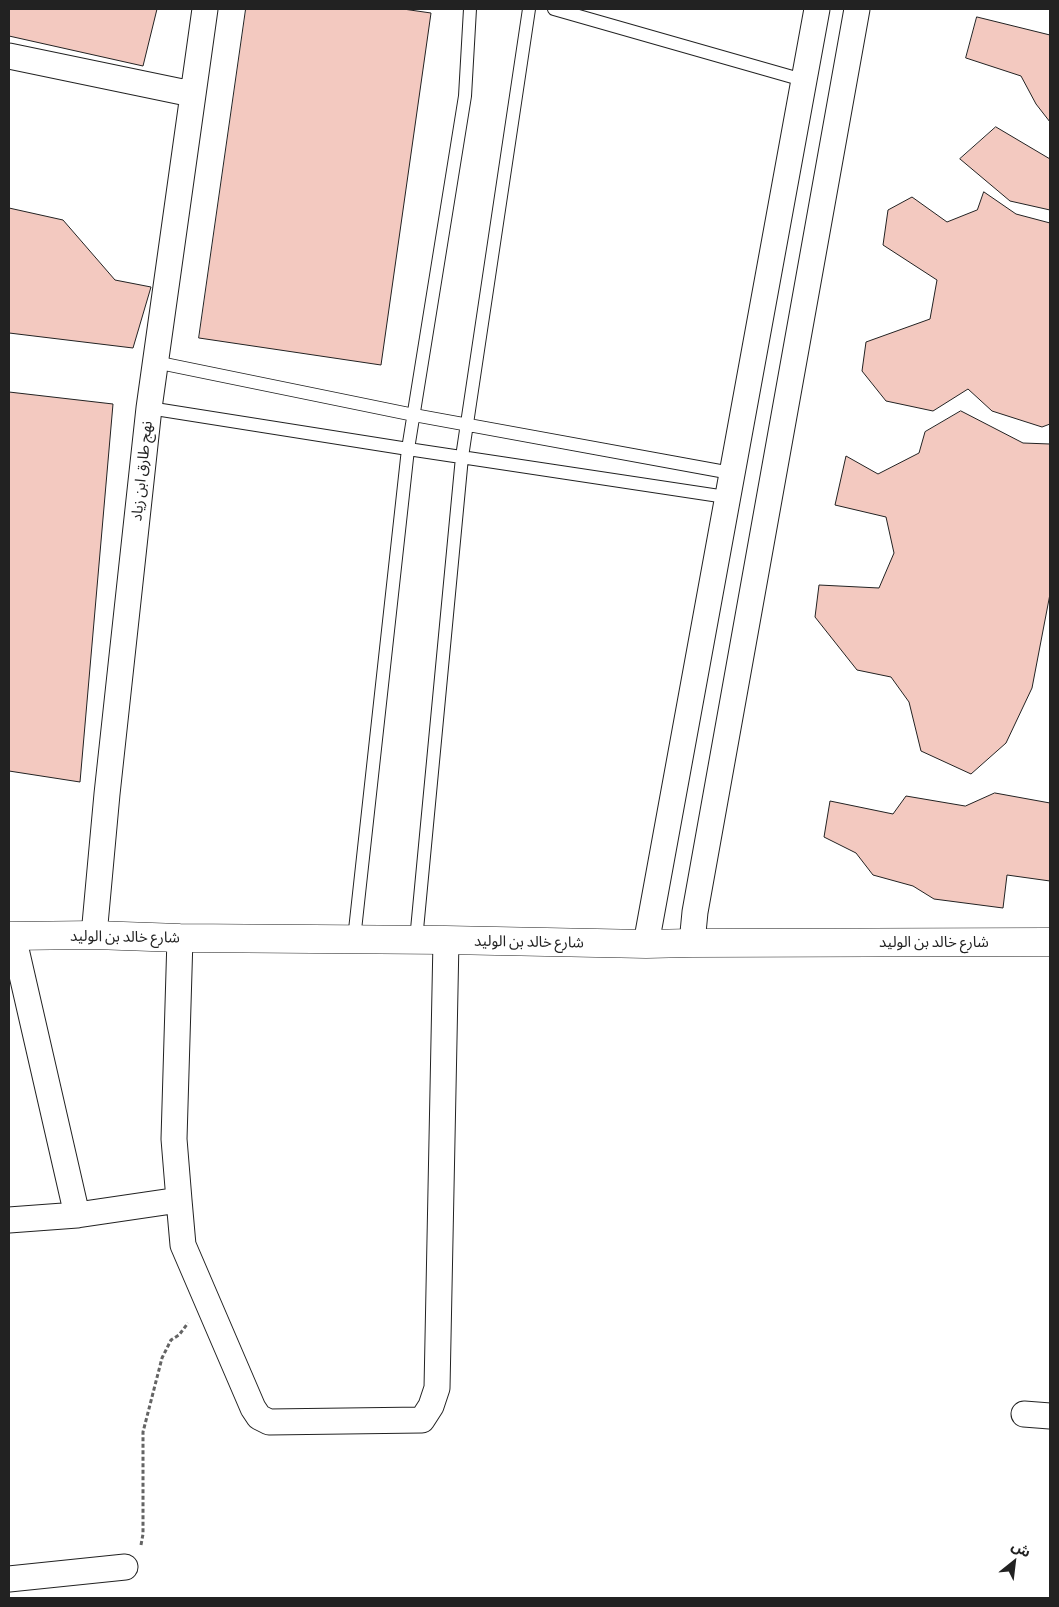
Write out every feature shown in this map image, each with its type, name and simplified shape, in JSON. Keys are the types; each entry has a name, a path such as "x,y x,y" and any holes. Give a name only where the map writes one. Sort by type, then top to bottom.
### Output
{"street":[{"name":"نهج طارق ابن زياد","path":"94,935 107,794 149,408 205,9"},
{"path":"646,944 728,485 817,9"},
{"path":"692,942 695,912 857,9"},
{"path":"9,56 192,94"},
{"name":"شارع خالد بن الوليد","path":"11,936 94,935 180,938 646,944 692,942 1050,942"},
{"path":"11,936 77,1215"},
{"path":"180,938 174,1139 183,1245 253,1408 259,1417 270,1422 422,1420 437,1388 446,940"},
{"path":"9,1220 77,1215 179,1200"},
{"path":"1024,1414 1050,1416"},
{"path":"9,1579 125,1567"}],"lane":[{"path":"354,940 408,449 465,96 470,9"},
{"path":"416,940 462,457 529,9"},
{"path":"554,9 803,80"},
{"path":"155,362 414,415 468,424 728,485"},
{"path":"149,408 462,457 728,485"}],"path":[{"path":"125,1567 140,1552 143,1534 143,1432 162,1358 171,1340 179,1335 189,1322 201,1285"}],"building":[{"path":"9,9 157,9 143,66 9,36"},
{"path":"246,9 403,9 431,13 381,365 199,338"},
{"path":"977,17 1050,35 1050,122 1036,104 1021,76 966,58"},
{"path":"996,127 1050,159 1050,210 1010,201 960,159"},
{"path":"984,192 1016,214 1050,223 1050,424 1042,427 992,411 968,389 933,411 886,401 862,371 866,342 930,319 937,280 883,245 888,210 912,197 947,222 977,210"},
{"path":"9,208 63,220 115,280 151,287 133,348 9,333"},
{"path":"9,392 113,404 80,782 9,771"},
{"path":"961,411 1023,443 1050,444 1050,594 1032,688 1006,743 971,774 921,751 909,702 891,677 857,670 815,617 819,585 879,588 894,553 886,517 835,505 846,456 878,474 919,453 925,432"},
{"path":"995,793 1050,803 1050,881 1007,875 1003,908 934,899 913,886 873,875 856,853 824,837 830,801 893,814 906,796 965,806"}]}
